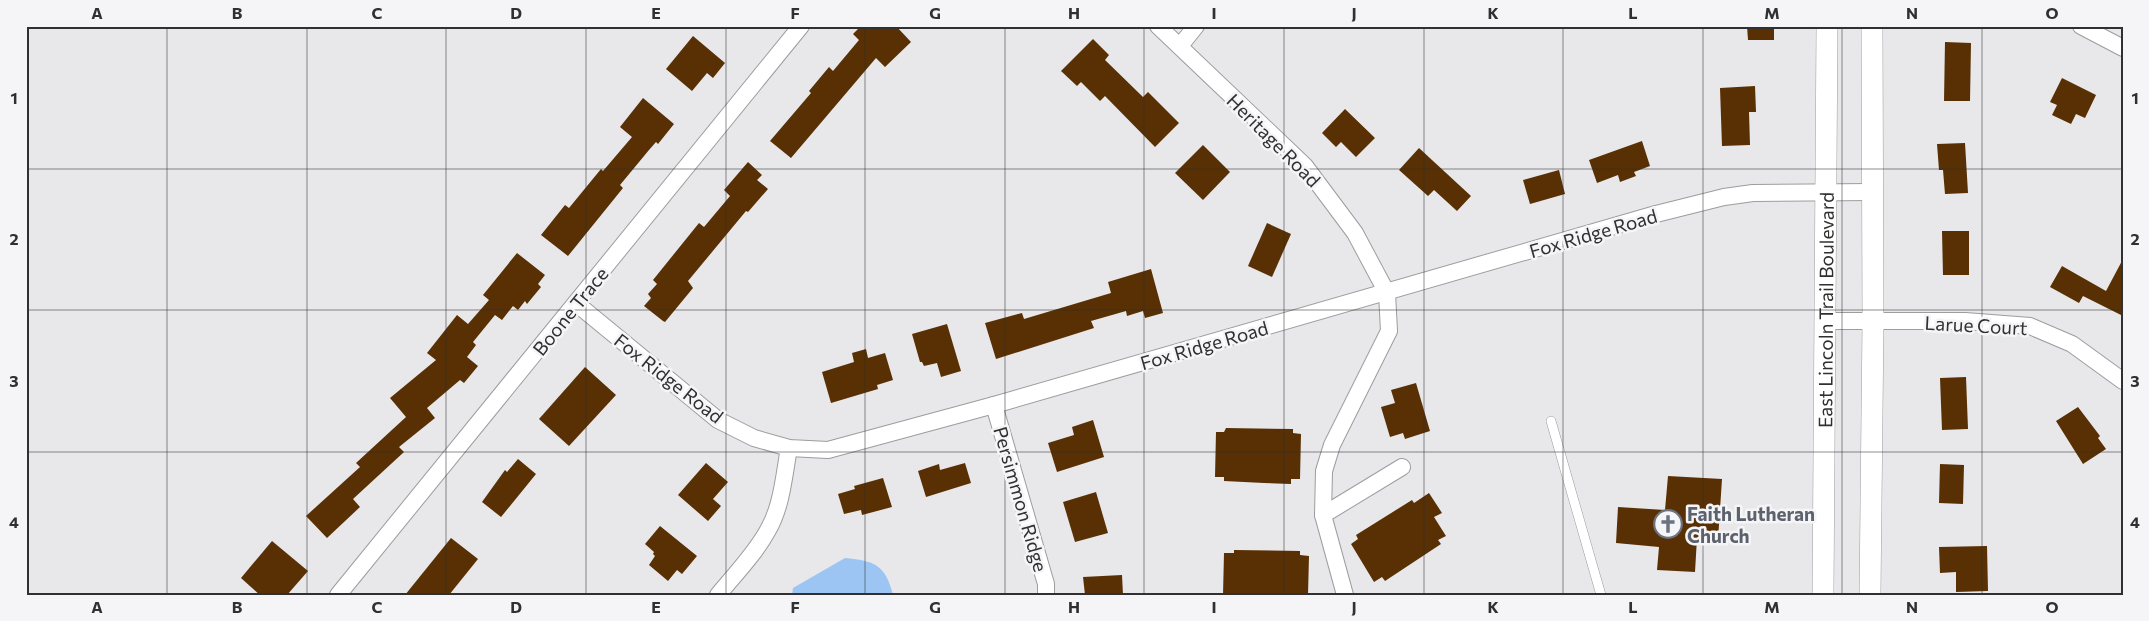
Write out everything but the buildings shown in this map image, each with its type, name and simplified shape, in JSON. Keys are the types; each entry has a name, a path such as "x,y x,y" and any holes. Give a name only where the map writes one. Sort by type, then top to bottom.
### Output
{"street":[{"name":"Boone Trace","path":"338,595 577,304 801,26"},
{"name":"Heritage Road","path":"1158,26 1305,166 1354,233 1388,293"},
{"path":"1180,46 1196,26"},
{"name":"East Lincoln Trail Boulevard","path":"1823,595 1827,26"},
{"path":"1870,595 1873,322 1872,26"},
{"path":"2081,26 2123,48"},
{"name":"Fox Ridge Road","path":"577,304 718,420 754,438 789,448 828,450 1388,293 1656,214 1724,197 1762,192 1872,192"},
{"path":"1345,595 1323,515 1324,471 1332,445 1389,331 1388,293"},
{"name":"Larue Court","path":"1825,321 1965,321 2030,326 2072,344 2123,381"},
{"name":"Persimmon Ridge","path":"994,404 1046,584 1046,595"},
{"path":"718,595 756,549 769,530 776,512 789,448"},
{"path":"1323,515 1402,467"}],"lane":[{"path":"1550,421 1601,595"}],"water":[{"path":"845,558 864,561 877,566 886,577 893,595 792,595 793,588"}],"place":[{"name":"Faith Lutheran Church","path":"1668,524"}]}
